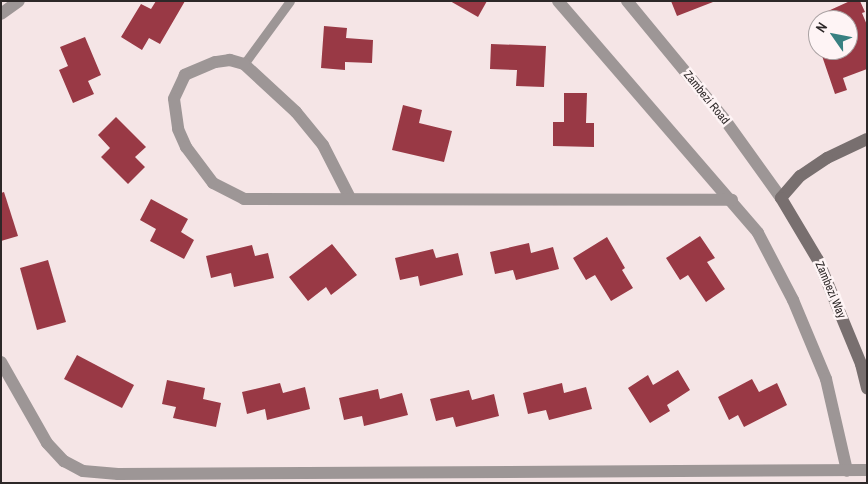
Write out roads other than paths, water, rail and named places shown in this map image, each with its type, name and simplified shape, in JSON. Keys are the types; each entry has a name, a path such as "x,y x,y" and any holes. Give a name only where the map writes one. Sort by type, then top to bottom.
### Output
{"main road":[{"path":"781,198 800,176 827,158 867,139"},
{"name":"Zambezi Way","path":"781,198 818,260 861,364 867,388"}],"street":[{"path":"558,1 732,200 758,233 793,300 826,379 847,471"},
{"name":"Zambezi Road","path":"627,1 725,120 781,198"},
{"path":"1,14 14,3"},
{"path":"350,198 323,145 296,112 244,64 230,60 204,65 185,75 177,87 174,99 178,129 198,166 213,183 244,199 732,200"},
{"path":"1,362 47,444 64,461 83,471 158,474 867,470"}],"lane":[{"path":"244,64 290,1"}]}
